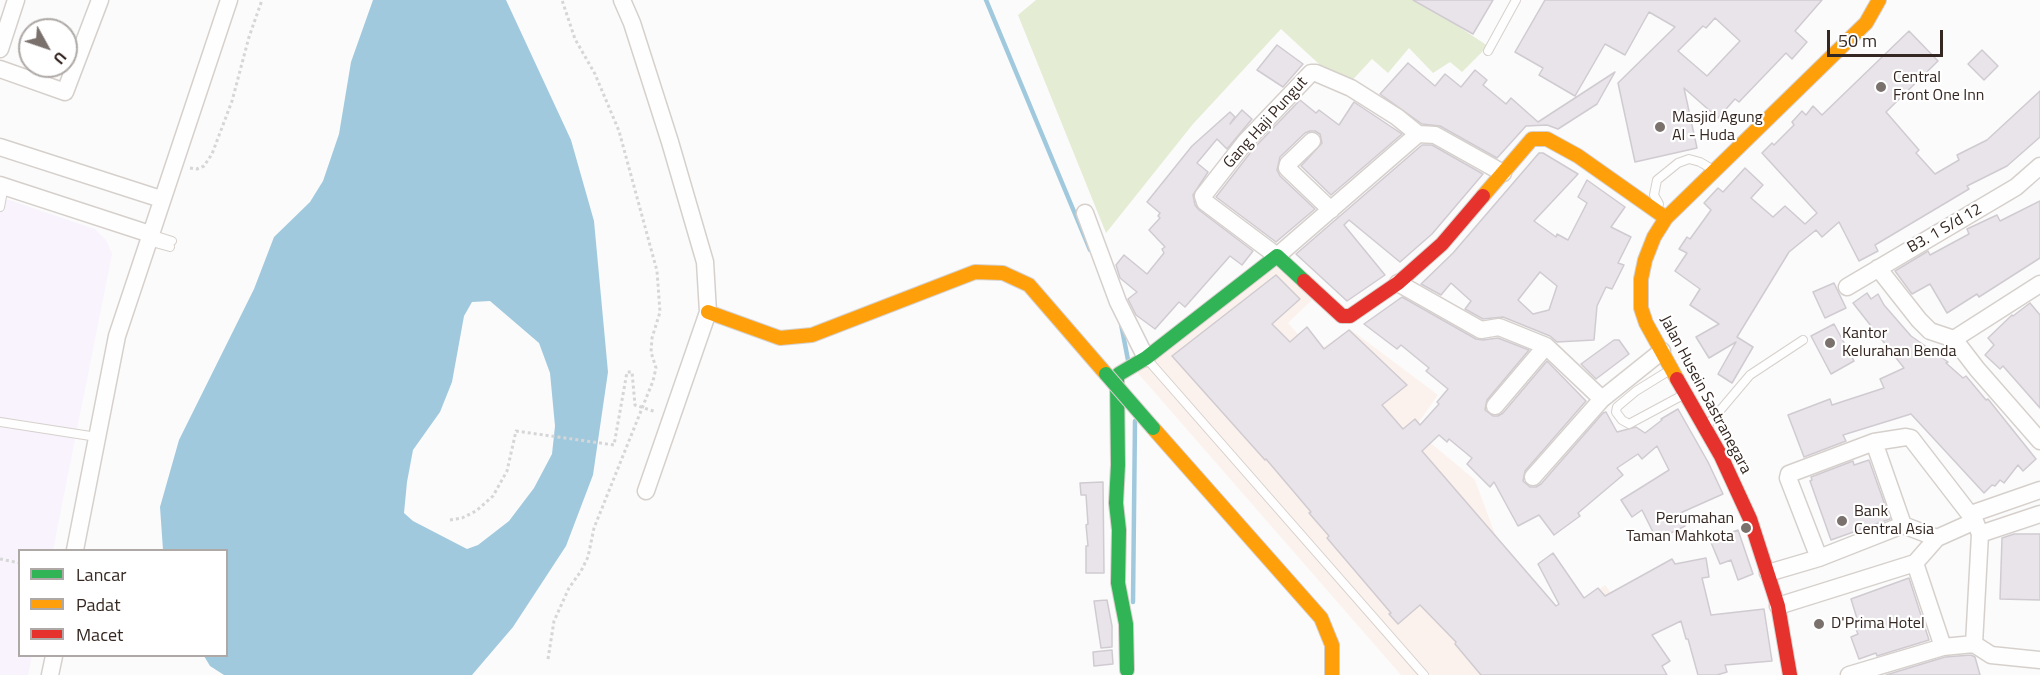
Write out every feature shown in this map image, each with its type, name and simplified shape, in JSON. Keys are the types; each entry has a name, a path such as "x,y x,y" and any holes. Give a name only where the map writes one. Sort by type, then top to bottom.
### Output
{"street":[{"path":"0,69 64,92 100,0"},
{"path":"75,549 117,336 229,0"},
{"path":"622,0 632,23 670,142 705,262 708,312 646,491"},
{"name":"Jalan Husein Sastranegara","path":"1790,675 1778,606 1750,519 1721,456 1646,323 1641,308 1641,279 1654,237 1669,216 1866,23 1879,0"},
{"path":"0,49 15,1"},
{"name":"Gang Haji Pungut","path":"1503,173 1435,135 1418,134 1397,117 1351,88 1311,73 1246,141 1203,196 1205,202 1277,256 1346,317 1398,283 1442,244 1503,173 1532,139 1547,139 1578,156 1669,216"},
{"path":"1126,670 1126,624 1118,583 1117,378 1277,256 1418,134"},
{"path":"1312,141 1288,164 1287,168 1331,210"},
{"path":"0,147 161,199"},
{"name":"B3. 1 S/d 12","path":"1847,287 2016,187 2040,166"},
{"path":"2,185 149,237"},
{"path":"1085,213 1118,302 1143,360"},
{"path":"1878,268 1930,331 1954,339 2040,441"},
{"path":"708,312 780,338 812,335 975,272 1003,273 1029,285 1321,618 1332,645 1332,675"},
{"path":"1398,283 1481,330 1499,327 1546,346 1602,399"},
{"path":"1954,339 2038,288"},
{"path":"1495,405 1546,346"},
{"path":"1533,477 1602,399 1662,351"},
{"path":"1819,558 1788,478 1789,474 1874,441 1906,436 1911,438 1975,523 1974,644"},
{"path":"1874,441 1902,525"},
{"path":"1778,606 1915,563 1937,538 1975,523 2040,490"},
{"path":"1975,523 2040,514"},
{"path":"1768,573 1819,558 1902,525 1937,538"},
{"path":"1915,563 1943,647"},
{"path":"1849,675 1943,647 1974,644 1991,655 2040,660"},
{"path":"50,675 54,657"}],"lane":[{"path":"1488,51 1516,0"},
{"path":"1669,216 1655,198 1657,180 1678,163 1689,159 1700,162 1713,171"},
{"path":"0,207 2,185"},
{"path":"149,237 171,244"},
{"path":"1706,428 1750,375 1803,340"},
{"path":"1143,360 1424,675"},
{"path":"1672,369 1636,391 1617,407 1616,412 1622,420 1629,424 1686,393"},
{"path":"0,422 97,437"}],"path":[{"path":"173,164 197,169 204,166 212,154 232,101 249,37 262,0"},
{"path":"548,659 554,621 569,588 588,557 594,528 656,368 651,352 652,338 660,312 657,271 619,131 595,74 575,39 562,0"},
{"path":"450,520 462,518 476,511 493,496 507,471 516,431 614,445 627,372 632,372 635,405 672,417"},
{"path":"0,559 18,563"}],"shaded area":[{"path":"0,197 95,229 106,240 112,254 53,549 18,549 18,657 32,657 28,675 0,675"},
{"path":"1276,252 1315,297 1288,323 1315,353 1350,329 1438,395 1414,429 1475,480 1508,569 1549,626 1605,585 1650,644 1665,675 1401,675 1136,371"}],"green space":[{"path":"1036,0 1418,0 1488,46 1462,72 1450,62 1433,73 1409,48 1388,73 1372,59 1345,88 1281,29 1193,124 1106,233 1018,15"}],"water":[{"path":"373,0 506,0 571,140 594,221 608,372 593,475 566,546 513,627 472,675 224,675 210,666 205,657 228,657 228,549 163,549 160,507 179,440 254,289 274,237 310,202 323,181 339,134 351,62","holes":["490,301 539,343 550,373 555,426 552,454 534,488 509,521 478,545 467,549 413,521 404,513 413,450 440,412 452,382 464,316 472,302"]}],"building":[{"path":"1413,0 1493,0 1473,34"},
{"path":"1545,0 1822,0 1795,31 1807,42 1792,59 1786,53 1739,102 1735,99 1718,118 1684,88 1697,148 1635,162 1618,83 1675,27 1649,12 1625,55 1605,44 1575,96 1539,75 1543,68 1515,52","holes":["1715,18 1740,41 1707,76 1678,51 1703,26 1706,28"]},
{"path":"1909,31 1938,61 1886,112 1919,150 1916,153 1935,174 1959,160 1957,155 1987,140 2040,91 2040,137 2007,166 1967,186 1969,189 1875,245 1878,251 1859,261 1839,222 1822,237 1816,230 1789,252 1737,337 1753,347 1732,383 1718,374 1736,342 1709,358 1696,337 1719,324 1690,305 1700,289 1675,271 1687,253 1679,249 1687,237 1690,239 1711,210 1704,203 1718,188 1723,192 1745,168 1763,185 1751,198 1773,217 1785,206 1805,224 1817,213 1762,153 1772,143 1774,145 1794,125 1792,122 1802,111 1806,115 1813,106 1822,115"},
{"path":"1277,45 1303,64 1283,87 1257,70"},
{"path":"1982,50 1998,66 1984,80 1968,64"},
{"path":"1408,63 1435,86 1445,74 1461,87 1475,70 1487,80 1483,85 1506,104 1511,98 1538,122 1615,72 1597,104 1558,129 1547,125 1526,126 1497,158 1440,126 1422,124 1380,94"},
{"path":"1300,100 1316,113 1319,110 1339,125 1354,102 1402,134 1331,195 1301,166 1322,143 1320,134 1315,131 1305,133 1280,157 1277,170 1280,176 1315,209 1276,242 1216,197 1254,148"},
{"path":"1242,110 1252,119 1227,149 1217,139 1197,163 1208,172 1193,195 1195,205 1199,210 1253,251 1242,265 1230,256 1185,307 1179,302 1155,329 1136,315 1128,299 1137,292 1120,278 1116,265 1124,255 1147,274 1164,253 1162,249 1165,247 1149,230 1160,218 1158,216 1160,213 1147,202 1192,146 1230,112 1235,117 1230,124"},
{"path":"1422,145 1432,145 1483,174 1432,234 1400,262 1349,220 1344,225 1385,275 1347,301 1296,254"},
{"path":"1539,153 1543,153 1578,174 1534,221 1556,237 1557,234 1568,240 1587,203 1578,197 1587,180 1625,207 1611,227 1631,237 1618,263 1624,265 1612,289 1606,287 1597,306 1594,340 1557,342 1550,336 1503,317 1483,319 1465,309 1471,301 1451,283 1441,295 1421,284 1453,253","holes":["1540,272 1557,286 1549,310 1533,314 1518,300"]},
{"path":"2040,201 2040,258 1979,297 1977,294 1947,313 1930,284 1912,294 1895,271 1928,251 1930,255 1969,234 1967,229 1997,215 2000,221"},
{"path":"1276,275 1300,299 1272,324 1290,342 1307,327 1324,349 1349,330 1407,385 1382,405 1403,429 1415,419 1420,425 1439,404 1437,402 1448,389 1426,371 1429,368 1401,345 1397,349 1364,324 1402,297 1476,339 1498,338 1529,350 1487,400 1485,410 1493,416 1503,413 1547,361 1586,401 1525,471 1523,481 1530,487 1541,484 1603,413 1606,412 1617,432 1636,427 1645,433 1661,419 1678,409 1723,494 1678,514 1685,526 1657,540 1642,510 1632,517 1621,500 1669,470 1657,446 1642,459 1638,454 1617,468 1623,475 1578,513 1580,516 1554,535 1539,515 1518,526 1494,482 1490,487 1467,464 1472,458 1449,439 1447,442 1439,435 1422,451 1556,606 1559,604 1538,564 1553,553 1584,598 1598,588 1605,596 1672,559 1675,564 1706,558 1709,577 1702,578 1711,615 1764,609 1772,661 1725,665 1727,672 1717,675 1698,675 1681,621 1652,635 1670,661 1662,666 1667,675 1481,675 1455,644 1456,642 1420,605 1398,624 1327,538 1329,536 1309,513 1311,512 1172,356"},
{"path":"1834,283 1846,308 1825,318 1813,292"},
{"path":"1867,293 1871,299 1878,294 1884,305 1911,336 1948,362 1946,363 1963,378 1966,376 1986,400 1988,399 2036,459 2023,471 2018,465 2004,483 2000,480 1984,493 1911,414 1843,435 1846,441 1804,457 1788,415 1830,399 1832,405 1884,388 1880,379 1904,368 1853,303"},
{"path":"2030,303 2040,315 2040,408 2003,366 2000,369 1985,355 1994,345 1988,338 2012,315"},
{"name":"Kantor Kelurahan Benda","path":"1834,324 1854,361 1831,374 1811,336"},
{"path":"1614,340 1619,340 1629,354 1596,379 1581,364"},
{"path":"1869,460 1890,519 1831,540 1810,481 1811,477 1853,461 1854,465"},
{"path":"1103,482 1104,573 1086,573 1086,546 1088,546 1086,525 1088,524 1086,495 1081,495 1080,483"},
{"path":"1738,530 1753,574 1738,580 1731,560 1720,564 1710,540"},
{"path":"2014,534 2040,534 2040,600 2000,599 2002,538"},
{"path":"1909,578 1929,640 1877,656 1876,653 1859,659 1851,637 1858,634 1855,627 1859,625 1851,599"},
{"path":"1107,600 1112,626 1112,647 1101,648 1094,601"},
{"path":"1112,650 1113,664 1094,666 1093,652"},
{"path":"1971,655 1975,657 1980,675 1886,675 1945,657"}],"waterway":[{"path":"986,0 1090,250"},
{"path":"1121,324 1128,360"},
{"path":"1133,602 1135,421"}],"traffic: fast":[{"path":"1127,670 1126,624 1118,583 1117,378 1119,374 1146,358 1277,256 1304,281"},
{"path":"1106,374 1153,428"}],"traffic: slow":[{"path":"1677,379 1646,323 1641,308 1641,279 1654,237 1666,218 1866,23 1879,0"},
{"path":"1483,196 1532,139 1547,139 1578,156 1666,218"},
{"path":"708,312 780,338 812,335 975,272 1003,273 1029,285 1106,374"},
{"path":"1153,428 1321,618 1332,645 1332,675"}],"traffic: jam":[{"path":"1304,281 1342,316 1350,316 1398,283 1442,244 1483,196"},
{"path":"1677,379 1721,456 1750,519 1778,606 1790,675"}],"place":[{"name":"Central Front One Inn","path":"1881,87"},
{"name":"Masjid Agung Al - Huda","path":"1660,127"},
{"name":"Kantor Kelurahan Benda","path":"1830,343"},
{"name":"Bank Central Asia","path":"1842,521"},
{"name":"Perumahan Taman Mahkota","path":"1746,528"},
{"name":"D'Prima Hotel","path":"1819,624"}]}
